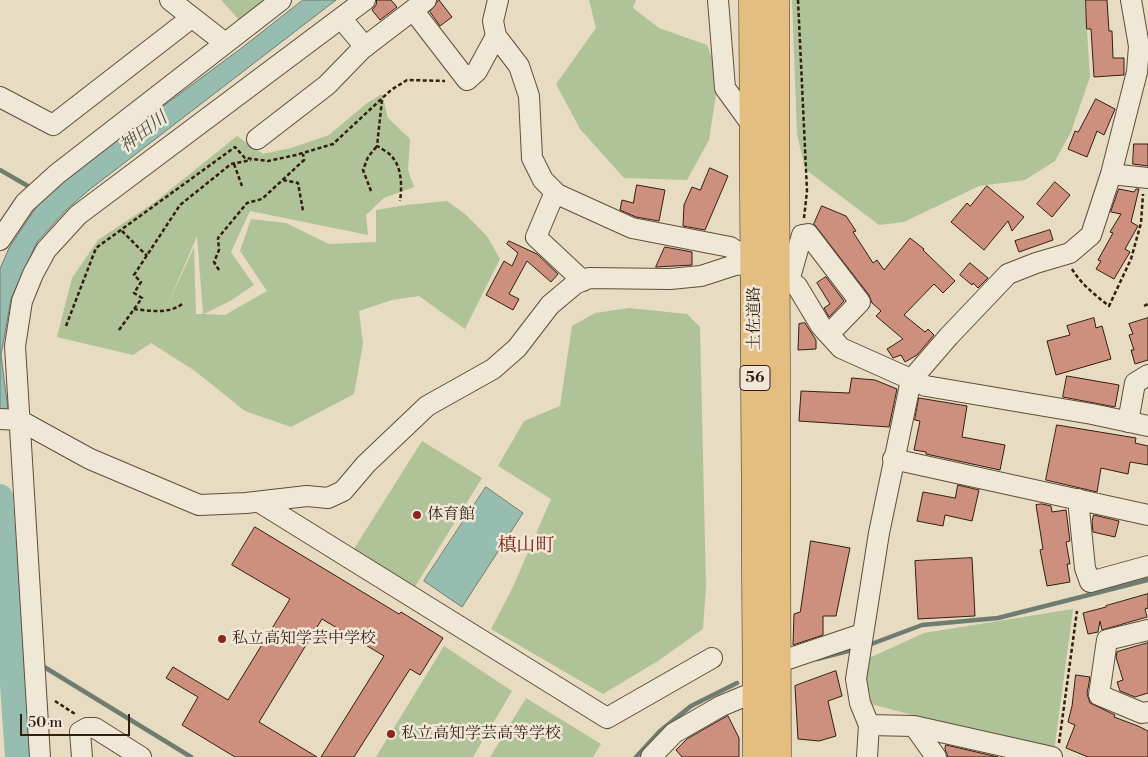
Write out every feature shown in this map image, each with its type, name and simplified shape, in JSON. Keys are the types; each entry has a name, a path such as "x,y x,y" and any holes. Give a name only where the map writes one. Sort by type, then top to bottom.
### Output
{"highway":[{"name":"土佐道路","path":"753,0 754,128 774,272 757,691 757,757"},
{"name":"土佐道路","path":"775,0 776,757"}],"street":[{"path":"170,0 225,43"},
{"path":"40,757 11,420 15,346 22,301 33,274 46,250 78,215 365,0"},
{"path":"498,0 493,21 496,36 519,66 529,96 532,158 543,180 555,192 632,228 730,247 797,286 821,326 841,348 926,386 1148,426"},
{"path":"718,0 724,88 754,128"},
{"path":"867,757 869,725 860,703 856,679 858,660 893,459 911,380 949,336 1008,274 1070,253 1091,235 1111,174 1137,72 1138,46 1131,0"},
{"path":"0,240 25,203 57,174 225,43 274,2"},
{"path":"257,139 327,85 365,47 419,5 467,80 477,71 496,36"},
{"path":"0,97 53,125 186,22 189,15"},
{"path":"341,18 365,47"},
{"path":"1111,174 1146,177"},
{"path":"555,192 536,237 583,281"},
{"path":"774,272 802,235 808,234 860,302 828,334"},
{"path":"11,420 90,459 199,506 259,502 307,496 328,498 343,491 366,464 427,406 493,369 516,348 550,305 575,284 589,278 670,279 701,276 735,265 774,272"},
{"path":"1128,422 1135,384 1148,375"},
{"path":"893,459 1148,515"},
{"path":"1078,499 1085,568 1090,582 1148,566"},
{"path":"259,502 607,718 712,658"},
{"path":"1148,630 1107,640 1099,695 1142,713 1148,712"},
{"path":"776,663 862,635"},
{"path":"651,757 674,733 721,706 757,691"},
{"path":"869,725 919,740 1055,752"},
{"path":"82,757 80,732 87,728 95,728 141,757"},
{"path":"919,740 936,757"}],"path":[{"path":"798,0 807,191 802,235"},
{"path":"66,326 96,248 235,147 244,158 268,161 303,154 334,144 391,90 407,80 467,80"},
{"path":"371,191 363,170 368,157 377,146 382,99"},
{"path":"377,146 393,157 399,171 400,200"},
{"path":"219,270 214,262 219,250 218,238 247,203 262,199 304,160 303,154"},
{"path":"119,330 142,298 134,294 141,282 134,275 180,205 231,164 255,159"},
{"path":"234,164 242,186"},
{"path":"1064,255 1077,277 1109,306 1131,259 1141,222 1146,177"},
{"path":"283,180 298,183 303,210"},
{"path":"121,230 147,256"},
{"path":"134,309 151,311 176,309 182,304"},
{"path":"1144,306 1148,304"},
{"path":"1055,752 1077,611"},
{"path":"35,688 95,728"}],"green space":[{"path":"221,0 264,0 267,4 242,23"},
{"path":"589,0 636,0 633,8 659,28 707,45 719,75 709,140 687,180 624,178 580,129 556,84 596,28"},
{"path":"792,0 1085,0 1090,77 1071,132 1055,161 1025,180 979,186 904,222 879,225 805,169 797,134"},
{"path":"382,94 388,118 410,139 408,170 414,187 384,198 366,215 368,235 250,211 231,252 254,285 230,301 204,314 225,315 267,291 240,251 251,219 286,223 329,244 376,242 376,210 447,201 465,214 487,236 500,259 465,329 419,296 392,300 359,311 363,344 354,394 291,427 245,411 195,371 151,343 133,355 57,337 72,278 98,240 155,202 237,136 263,154 291,148 329,135 367,103","holes":["197,236 203,314 196,314 194,247 166,309"]},
{"path":"629,308 687,314 700,327 706,586 703,629 658,661 603,694 491,629 513,587 551,499 498,466 524,421 560,406 572,326 595,313"},
{"name":"体育館","path":"422,441 482,478 413,590 352,552"},
{"path":"1073,609 1054,752 867,703 867,659 924,633"},
{"path":"444,646 512,691 473,757 376,757"},
{"path":"526,698 601,744 593,757 490,757"}],"water":[{"path":"303,0 336,0 89,190 66,210 37,242 11,299 1,355 8,410 0,409 0,269 9,248 39,203 70,175 243,47"},
{"path":"486,487 523,513 462,607 424,581"}],"building":[{"path":"377,0 391,0 397,7 380,20 372,10"},
{"path":"439,0 452,17 440,26 430,12"},
{"path":"1086,0 1107,0 1109,31 1112,31 1113,58 1124,58 1124,75 1094,77 1091,29 1087,29"},
{"path":"1096,99 1115,109 1104,135 1097,131 1087,157 1068,149 1075,131 1078,132"},
{"path":"1134,144 1148,144 1148,166 1133,164"},
{"path":"710,168 728,176 705,230 683,226 684,205 692,187 700,190"},
{"path":"1055,182 1070,195 1052,217 1037,204"},
{"path":"637,185 665,190 659,221 636,217 620,210 622,200 633,203"},
{"path":"987,186 1024,217 1012,231 1008,221 984,250 951,222 967,203 970,206"},
{"path":"1119,189 1134,192 1136,189 1139,189 1131,222 1138,226 1125,249 1130,252 1114,279 1096,269 1101,261 1098,260 1113,233 1110,232 1121,214 1111,212"},
{"path":"822,206 846,216 856,231 853,232 873,263 877,260 884,270 910,238 924,249 955,281 943,293 934,284 904,315 925,332 928,329 934,335 917,355 905,362 901,355 893,358 887,349 903,339 876,316 881,311 872,303 869,295 814,224"},
{"path":"1050,230 1053,240 1019,252 1015,241"},
{"path":"509,241 537,254 558,274 551,282 527,261 509,294 519,299 513,310 486,295 504,261 512,266 518,253 507,244"},
{"path":"665,247 692,252 692,265 656,267"},
{"path":"970,263 988,278 978,288 960,275"},
{"path":"826,277 844,301 829,317 824,308 830,304 817,283"},
{"path":"1094,318 1096,328 1102,326 1111,359 1056,375 1047,341 1070,335 1067,326"},
{"path":"1148,318 1148,360 1135,364 1131,350 1134,350 1129,335 1133,334 1129,324"},
{"path":"805,323 816,340 816,349 798,350 799,324"},
{"path":"1067,376 1119,385 1115,407 1063,397"},
{"path":"852,378 875,380 897,389 889,427 799,421 801,391 849,393"},
{"path":"919,398 967,406 962,437 1005,445 1000,470 914,450 920,421 915,420"},
{"path":"1057,425 1136,438 1135,443 1148,446 1148,465 1130,462 1128,474 1101,468 1097,492 1046,480"},
{"path":"958,485 979,490 972,521 945,515 943,526 917,521 923,492 955,498"},
{"path":"1036,505 1051,506 1052,512 1066,510 1070,541 1066,542 1070,564 1067,564 1070,582 1047,586 1040,550 1043,549"},
{"path":"1094,515 1119,521 1115,537 1093,532 1092,522"},
{"path":"255,527 399,614 401,612 443,638 420,675 410,669 354,757 321,757 384,656 322,619 259,722 317,757 235,757 182,725 198,697 166,678 173,667 228,700 290,599 232,565"},
{"path":"811,541 850,548 836,616 823,616 823,635 793,645 794,614 800,612"},
{"path":"972,558 975,616 918,619 915,561"},
{"path":"1148,594 1148,608 1145,609 1147,617 1102,630 1100,621 1098,632 1088,634 1083,613"},
{"path":"1148,643 1148,693 1135,697 1120,691 1117,682 1123,680 1116,657 1117,652"},
{"path":"836,671 842,696 828,701 836,736 819,741 798,739 795,686"},
{"path":"1076,675 1090,677 1087,694 1090,703 1115,715 1114,717 1148,731 1148,757 1088,757 1066,748 1075,725 1068,722"},
{"path":"728,716 739,738 739,757 682,757 676,750 687,739"},
{"path":"946,745 998,757 948,757 945,749"}],"waterway":[{"path":"0,170 33,189"},
{"name":"神田川","path":"0,497 18,757"},
{"path":"866,646 922,625 998,618 1148,580"},
{"path":"10,646 28,657"},
{"path":"817,659 856,649"},
{"path":"41,665 191,757"},
{"path":"636,757 660,731 691,706 737,683"}],"place":[{"name":"体育館","path":"417,515"},
{"name":"私立高知学芸中学校","path":"222,639"},
{"name":"私立高知学芸高等学校","path":"391,734"}],"district":[{"name":"槙山町","path":"526,546"}]}
